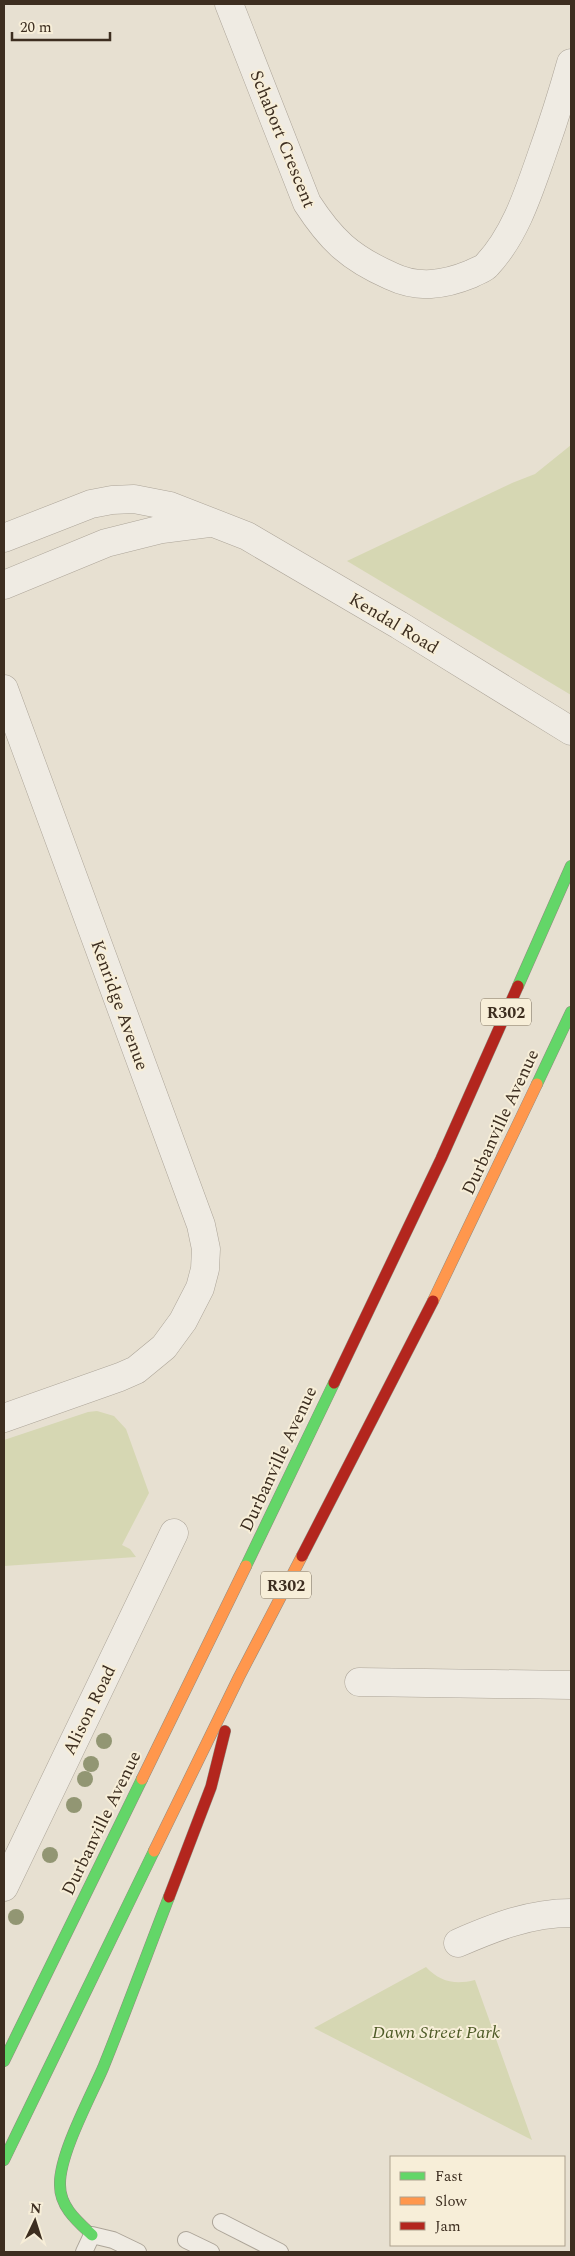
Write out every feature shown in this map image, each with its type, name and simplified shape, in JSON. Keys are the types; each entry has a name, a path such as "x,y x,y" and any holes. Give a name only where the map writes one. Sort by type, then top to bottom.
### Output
{"main road":[{"name":"Durbanville Avenue","path":"4,2061 230,1600 433,1175 571,866"},
{"name":"Durbanville Avenue","path":"4,2160 239,1677 456,1256 571,1012"},
{"path":"92,2235 69,2214 62,2201 60,2176 63,2161 103,2067 211,1787 239,1677"}],"street":[{"name":"Schabort Crescent","path":"229,4 306,203 321,225 344,250 375,269 405,283 428,286 457,280 486,267 511,232 562,98 571,63"},
{"name":"Kendal Road","path":"4,538 91,504 112,500 152,501 170,506 247,536 399,625 571,731"},
{"name":"Kendal Road","path":"4,585 106,543 162,529 213,523"},
{"name":"Kenridge Avenue","path":"4,689 201,1225 206,1249 205,1269 196,1297 183,1321 164,1347 136,1370 4,1418"},
{"name":"Alison Road","path":"4,1887 174,1533"},
{"path":"359,1682 571,1686"},
{"path":"458,1943 510,1922 537,1916 571,1912"}],"lane":[{"path":"221,2222 280,2252"},
{"path":"84,2252 92,2235 113,2240 138,2252"},
{"path":"186,2240 210,2252"}],"green space":[{"path":"571,445 571,695 347,561 535,474"},
{"path":"97,1411 114,1416 126,1429 149,1493 122,1545 130,1549 136,1557 4,1566 4,1440 88,1412"},
{"name":"Dawn Street Park","path":"426,1967 437,1976 448,1981 475,1980 532,2140 314,2028"}],"traffic: fast":[{"path":"518,986 571,866"},
{"path":"537,1084 571,1012"},
{"path":"246,1566 334,1383"},
{"path":"4,2061 142,1779"},
{"path":"4,2160 154,1851"},
{"path":"92,2235 70,2213 63,2200 60,2185 64,2158 83,2110 103,2068 169,1897"}],"traffic: slow":[{"path":"433,1301 537,1084"},
{"path":"154,1851 239,1677 302,1556"},
{"path":"142,1779 246,1566"}],"traffic: jam":[{"path":"334,1383 441,1159 518,986"},
{"path":"302,1556 433,1301"},
{"path":"169,1897 211,1787 225,1731"}]}
